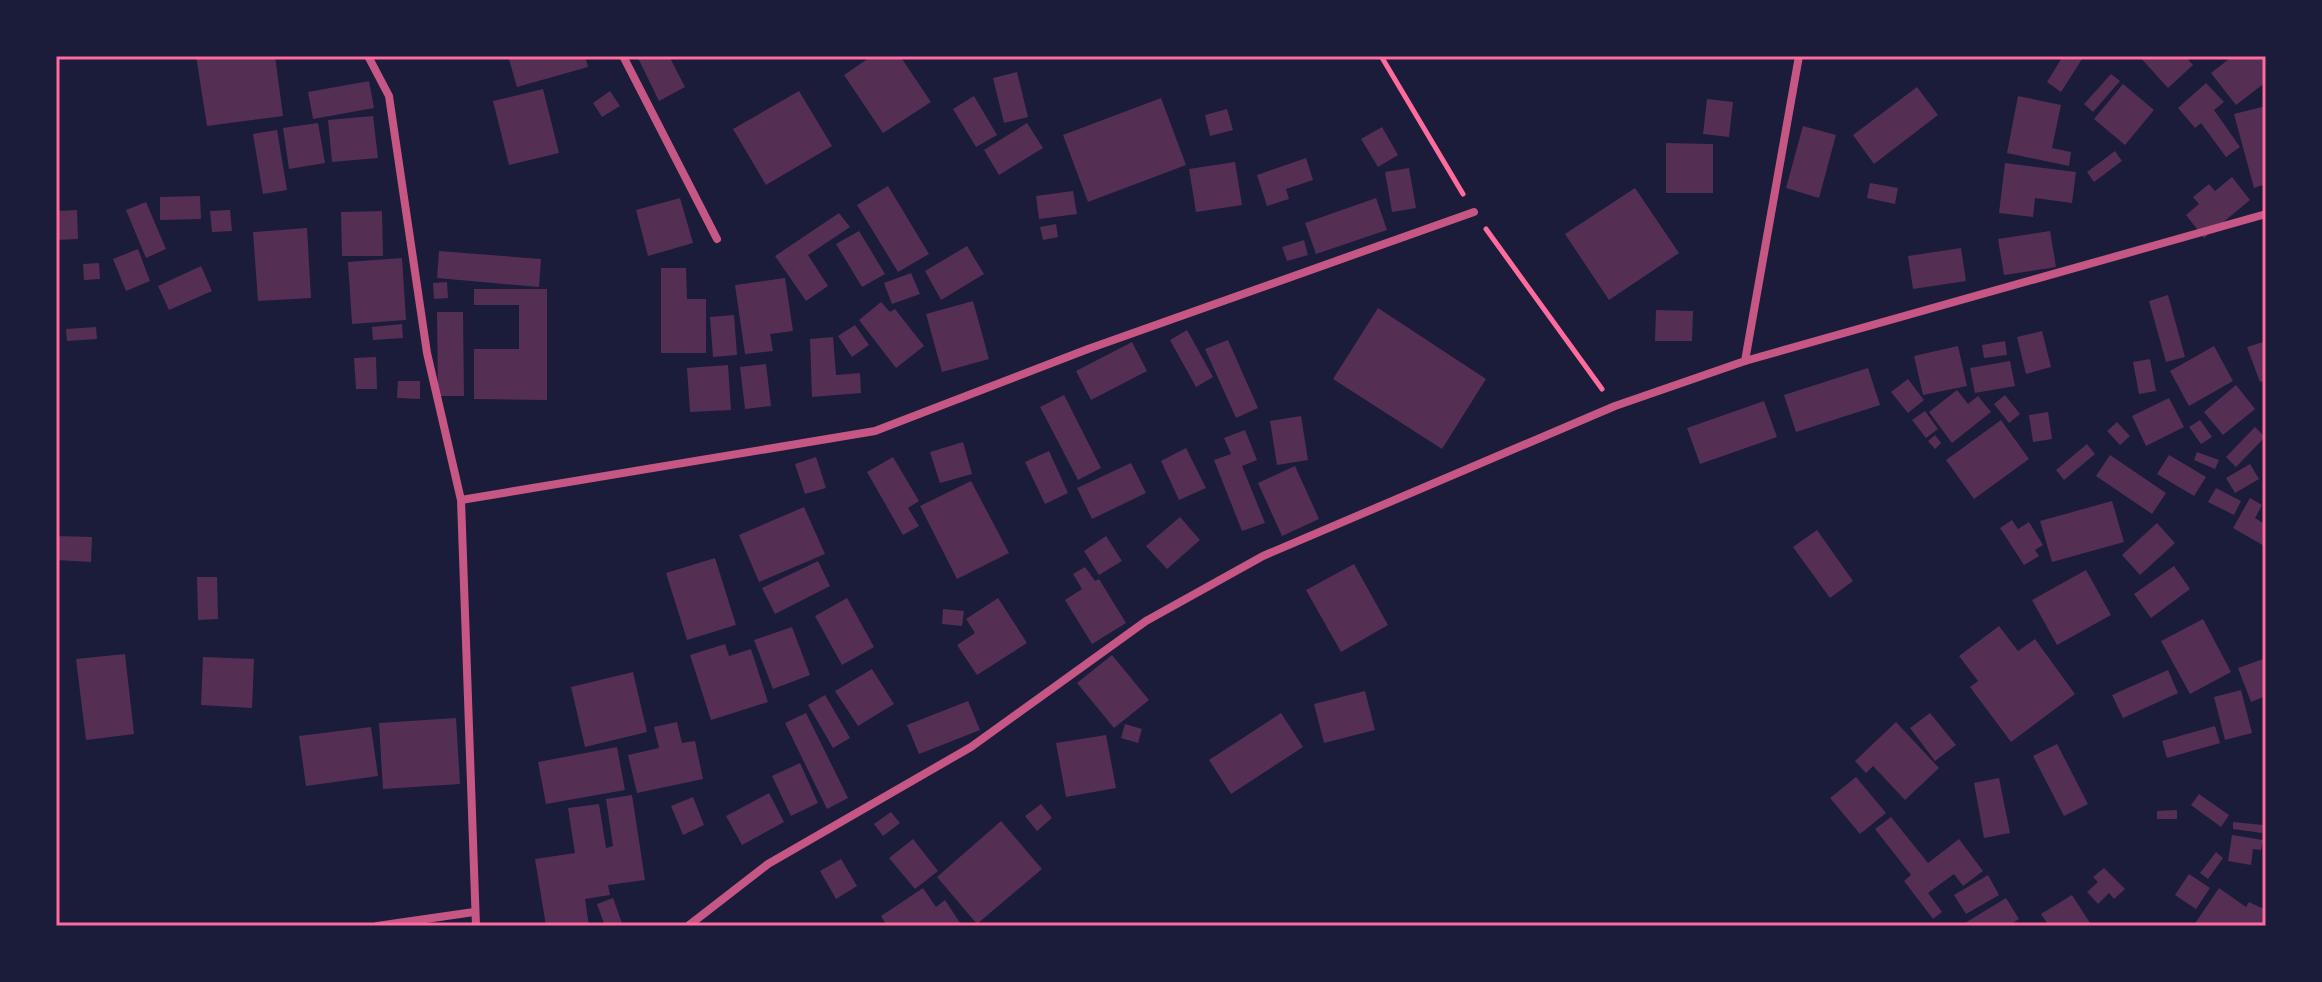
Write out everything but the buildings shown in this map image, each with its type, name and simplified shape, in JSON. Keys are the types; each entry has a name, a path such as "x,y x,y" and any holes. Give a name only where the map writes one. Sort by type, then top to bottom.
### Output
{"street":[{"path":"368,56 389,96 427,353 461,500 476,926"},
{"path":"623,56 717,239"},
{"path":"1745,361 1799,56"},
{"path":"461,500 875,431 1088,349 1474,212"},
{"path":"688,926 768,864 971,747 1146,621 1263,556 1615,406 1745,361 2266,214"},
{"path":"377,926 474,912"}],"path":[{"path":"1381,56 1474,212 1615,406"}]}
